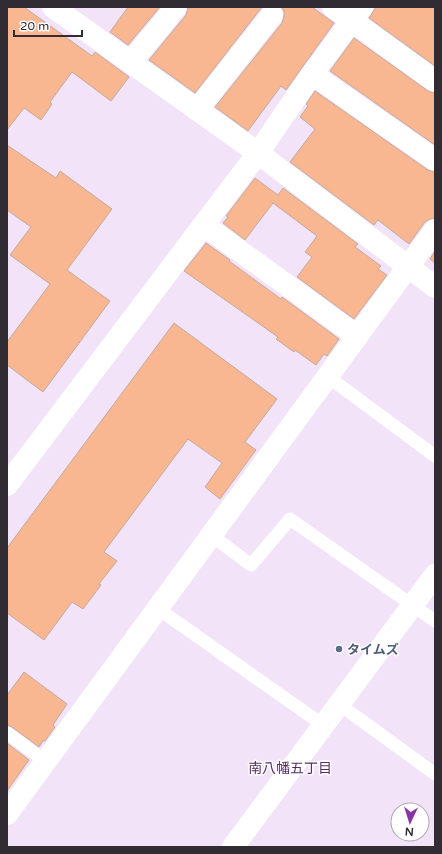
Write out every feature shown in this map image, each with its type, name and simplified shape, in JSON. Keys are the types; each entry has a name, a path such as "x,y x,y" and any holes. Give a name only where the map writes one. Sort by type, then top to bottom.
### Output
{"street":[{"path":"53,7 258,153 435,287"},
{"path":"131,62 176,7"},
{"path":"333,7 357,14 435,81"},
{"path":"7,485 258,153 312,74 357,14"},
{"path":"197,110 272,15"},
{"path":"312,74 435,160"},
{"path":"204,225 357,336"},
{"path":"7,814 435,230"},
{"path":"233,847 435,575"}],"lane":[{"path":"327,376 435,456"},
{"path":"211,535 251,565 290,520 435,621"},
{"path":"157,608 323,725"},
{"path":"339,704 435,774"},
{"path":"7,733 45,761"}],"building":[{"path":"7,7 24,7 92,56 95,52 129,77 111,101 72,72 50,102 52,104 41,120 24,108 7,130"},
{"path":"128,7 160,7 128,45 110,32"},
{"path":"188,7 262,7 195,93 149,60 186,15"},
{"path":"281,7 312,7 334,23 286,90 281,86 248,131 215,107 282,23 284,11"},
{"path":"376,7 435,7 435,66 369,18"},
{"path":"354,38 428,91 435,93 435,145 330,71"},
{"path":"315,91 428,170 435,172 435,218 425,222 409,244 378,220 374,225 290,162 315,129 300,117 308,106 306,104"},
{"path":"7,145 56,178 60,171 112,209 67,270 110,301 43,392 7,365 7,342 50,284 10,255 31,227 7,210"},
{"path":"255,178 278,195 283,188 358,244 355,247 381,266 378,269 387,275 354,319 297,277 312,257 305,252 317,236 273,203 245,240 223,223 228,217 226,216"},
{"path":"206,243 281,299 282,297 339,339 327,356 324,354 316,365 295,350 294,352 276,339 278,337 184,271"},
{"path":"435,251 435,263 430,259"},
{"path":"174,323 277,399 245,442 256,450 220,499 205,487 222,463 188,439 104,552 117,561 99,584 101,585 83,609 72,602 44,640 7,613 7,548"},
{"path":"24,672 67,704 53,725 55,727 39,747 7,725 7,695"},
{"path":"7,743 29,760 7,791"}],"place":[{"name":"タイムズ","path":"339,649"}],"district":[{"name":"南八幡五丁目","path":"290,768"}]}
